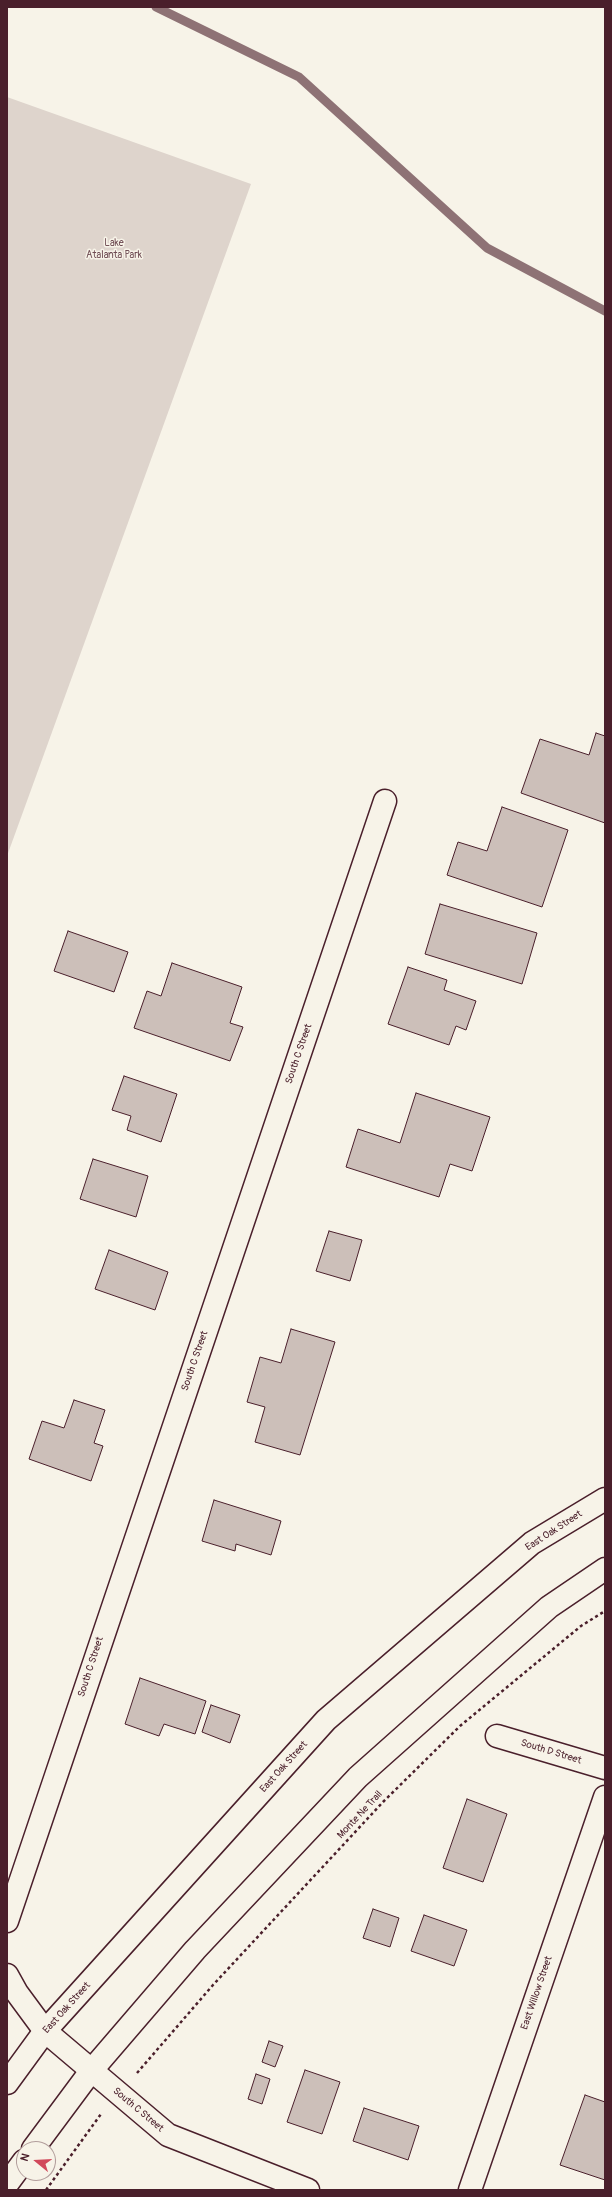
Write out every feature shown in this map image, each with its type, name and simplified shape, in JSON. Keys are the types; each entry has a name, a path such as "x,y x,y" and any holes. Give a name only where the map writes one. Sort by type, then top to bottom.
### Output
{"street":[{"name":"South C Street","path":"7,1921 385,800"},
{"name":"East Oak Street","path":"7,2083 46,2031 326,1720 532,1543 605,1499"},
{"path":"39,2141 91,2071 195,1950 358,1777 549,1607 605,1569"},
{"name":"South D Street","path":"497,1736 605,1768"},
{"name":"East Willow Street","path":"470,2190 605,1797"},
{"name":"South C Street","path":"7,1975 17,1993 46,2031 91,2071 168,2135 308,2190"},
{"path":"7,2184 16,2172"}],"path":[{"name":"Monte Ne Trail","path":"152,2056 213,1985 378,1808 460,1726 582,1626 605,1611"},
{"path":"46,2190 96,2120"}],"green space":[{"name":"Lake Atalanta Park","path":"7,97 251,184 7,856"}],"building":[{"path":"596,733 605,736 605,823 521,793 540,739 589,755"},
{"path":"502,807 568,830 542,907 447,875 458,842 487,851"},
{"path":"440,904 537,933 522,984 425,954"},
{"path":"68,931 128,952 114,992 54,971"},
{"path":"172,963 242,987 230,1023 243,1027 230,1061 134,1028 147,991 161,996"},
{"path":"408,967 447,980 444,990 476,1001 466,1030 456,1026 449,1045 388,1024"},
{"path":"124,1076 177,1094 161,1142 127,1130 131,1116 112,1110"},
{"path":"416,1093 490,1117 472,1171 450,1164 439,1197 346,1167 358,1129 400,1143"},
{"path":"93,1159 148,1176 136,1217 80,1199"},
{"path":"329,1231 362,1240 350,1281 316,1271"},
{"path":"109,1250 168,1272 155,1310 95,1289"},
{"path":"291,1329 335,1342 300,1455 255,1442 265,1407 247,1402 260,1357 281,1363"},
{"path":"74,1400 105,1410 94,1443 103,1446 91,1481 29,1459 42,1421 64,1428"},
{"path":"214,1500 281,1521 271,1555 236,1544 235,1551 202,1541"},
{"path":"140,1678 206,1701 195,1734 164,1724 159,1736 125,1724"},
{"path":"211,1705 240,1715 230,1743 202,1732"},
{"path":"467,1799 507,1814 483,1882 443,1868"},
{"path":"373,1909 399,1918 390,1947 363,1938"},
{"path":"424,1915 467,1930 454,1966 411,1951"},
{"path":"269,2041 283,2046 275,2067 262,2062"},
{"path":"305,2070 340,2082 322,2134 287,2122"},
{"path":"256,2074 270,2079 262,2104 248,2099"},
{"path":"585,2095 605,2102 605,2180 560,2165"},
{"path":"364,2108 419,2126 408,2160 353,2141"}],"waterway":[{"path":"156,7 299,77 487,248 605,311"}]}
